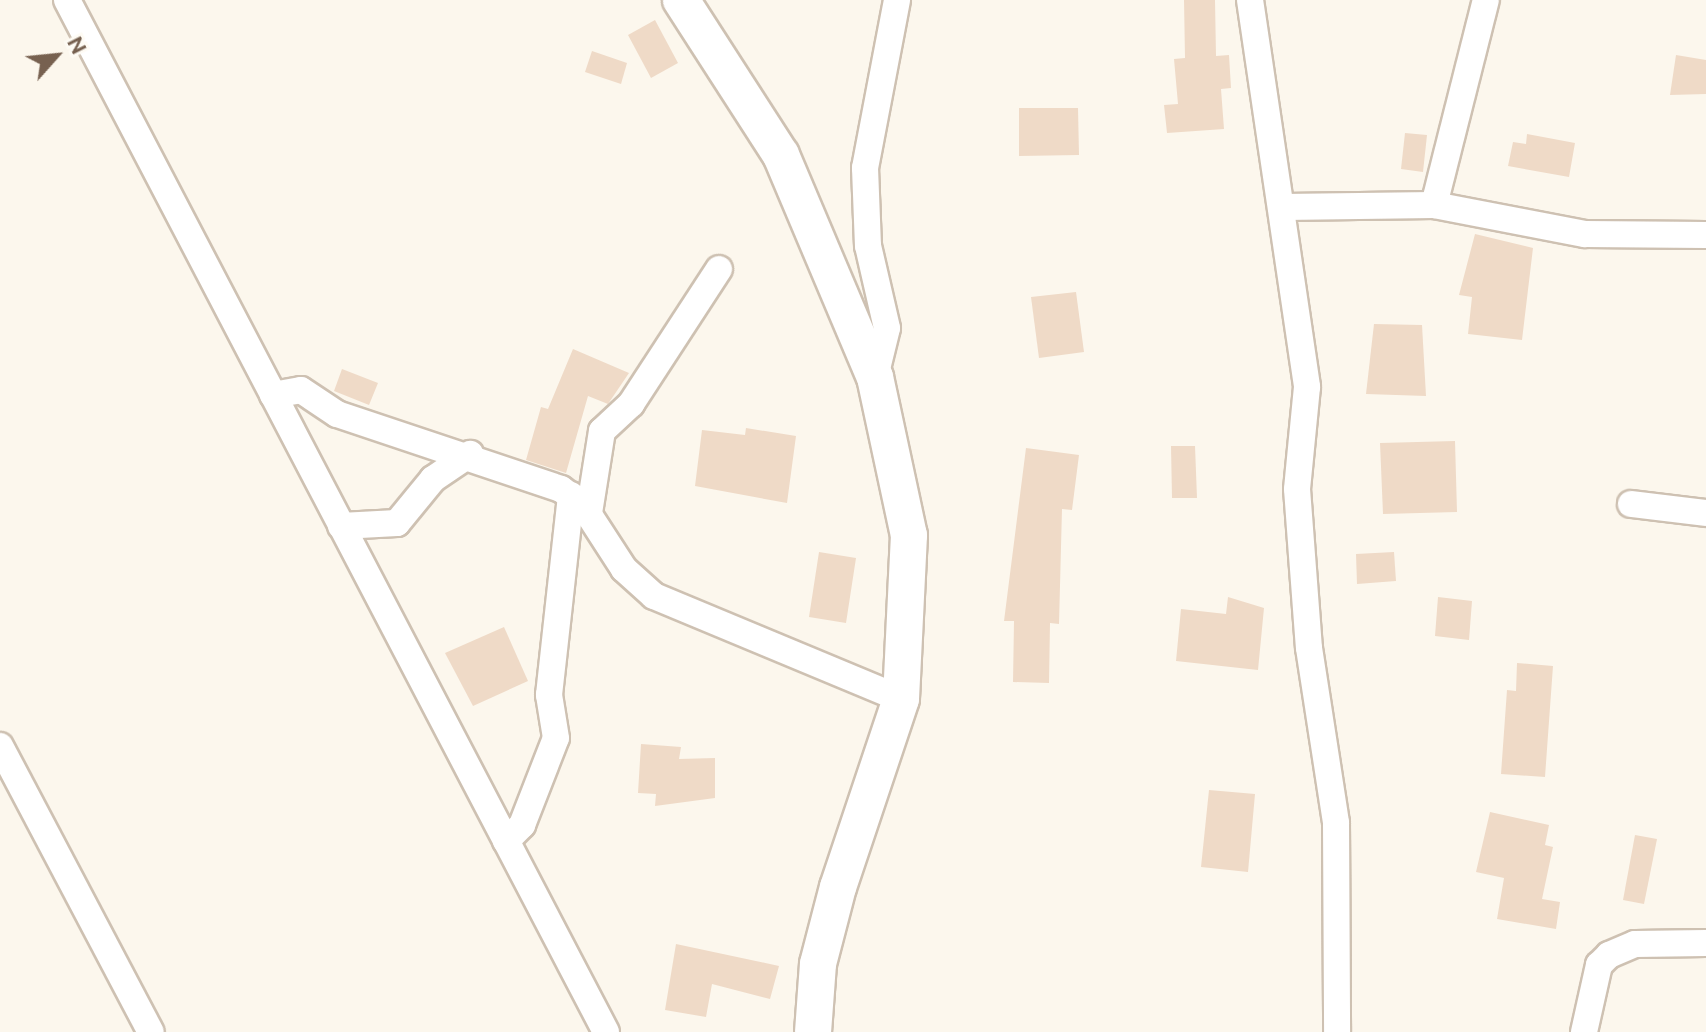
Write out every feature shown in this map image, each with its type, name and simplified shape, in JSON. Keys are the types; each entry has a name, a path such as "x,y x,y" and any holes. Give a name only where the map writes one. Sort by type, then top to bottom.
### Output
{"street":[{"path":"67,0 606,1032"},
{"path":"681,0 781,155 875,377 909,535 901,699 838,887 818,964 813,1032"},
{"path":"875,377 887,328 868,246 865,168 897,0"},
{"path":"1250,0 1284,207 1307,387 1297,489 1306,618 1336,823 1337,1032"},
{"path":"1434,205 1486,0"},
{"path":"1284,207 1434,205 1585,234 1706,235"},
{"path":"506,841 522,825 556,738 549,695 580,504 602,431 631,404 719,269"},
{"path":"273,395 301,390 337,414 470,454 580,504 624,569 654,596 901,699"},
{"path":"341,526 397,523 433,479 470,454"},
{"path":"1631,504 1706,513"},
{"path":"0,746 151,1032"},
{"path":"1584,1032 1599,965 1609,955 1635,944 1706,943"}],"building":[{"path":"1184,0 1215,0 1216,56 1229,55 1231,88 1221,89 1224,129 1167,133 1164,105 1178,104 1174,59 1185,58"},
{"path":"655,20 678,63 651,78 628,35"},
{"path":"592,51 627,63 621,84 585,72"},
{"path":"1676,55 1706,60 1706,94 1670,95"},
{"path":"1019,108 1078,108 1079,155 1019,156"},
{"path":"1405,133 1427,135 1423,172 1401,169"},
{"path":"1527,134 1575,143 1569,177 1508,166 1513,142 1526,144"},
{"path":"1475,234 1533,248 1522,340 1468,334 1472,297 1459,295"},
{"path":"1076,292 1084,352 1039,358 1031,297"},
{"path":"1374,324 1422,325 1426,396 1366,394"},
{"path":"573,349 629,373 608,404 588,396 566,473 526,460 541,407 548,409"},
{"path":"342,369 378,383 369,405 334,391"},
{"path":"746,428 796,436 787,503 695,486 702,430 745,435"},
{"path":"1455,441 1457,512 1383,514 1380,443"},
{"path":"1171,446 1195,446 1197,498 1172,498"},
{"path":"1026,448 1079,455 1072,510 1062,509 1059,624 1050,623 1049,683 1013,682 1014,621 1004,621"},
{"path":"819,552 856,558 846,623 809,617"},
{"path":"1394,552 1396,581 1357,584 1356,554"},
{"path":"1228,597 1264,608 1258,670 1176,661 1181,609 1226,614"},
{"path":"1438,597 1472,601 1469,640 1435,636"},
{"path":"504,627 528,681 473,706 445,653"},
{"path":"1517,663 1553,666 1545,777 1501,774 1507,690 1516,691"},
{"path":"641,744 681,747 679,759 715,758 715,798 655,806 656,794 638,793"},
{"path":"1209,790 1255,794 1248,872 1201,867"},
{"path":"1490,812 1549,825 1545,845 1553,847 1542,899 1560,902 1556,929 1497,919 1504,878 1476,872"},
{"path":"1635,835 1657,839 1644,904 1623,900"},
{"path":"676,944 779,966 770,999 712,984 706,1017 665,1010"}]}
